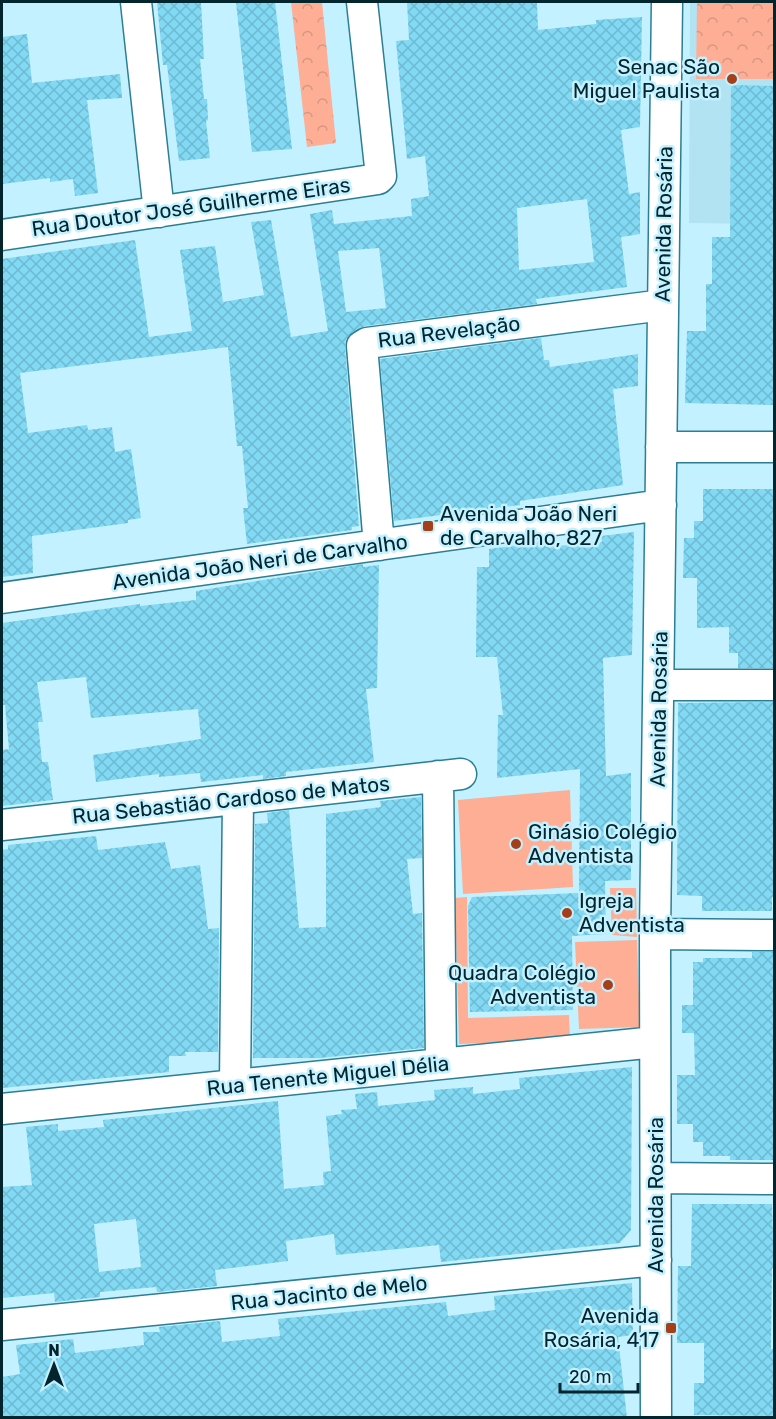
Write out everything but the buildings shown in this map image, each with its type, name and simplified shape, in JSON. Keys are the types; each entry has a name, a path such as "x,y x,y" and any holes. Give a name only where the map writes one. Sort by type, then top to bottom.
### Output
{"street":[{"path":"136,2 159,212"},
{"name":"Rua Doutor José Guilherme Eiras","path":"2,235 380,178 362,2"},
{"name":"Avenida Rosária","path":"656,1418 655,934 667,2"},
{"name":"Rua Revelação","path":"380,545 362,346 367,343 663,305"},
{"path":"661,447 774,447"},
{"name":"Avenida João Neri de Carvalho","path":"2,598 661,505"},
{"path":"659,685 774,685"},
{"name":"Rua Sebastião Cardoso de Matos","path":"2,825 450,775 441,1064"},
{"path":"235,1085 238,799"},
{"path":"655,934 774,935"},
{"name":"Rua Tenente Miguel Délia","path":"2,1109 655,1042"},
{"path":"656,1178 774,1179"},
{"name":"Rua Jacinto de Melo","path":"2,1325 656,1260"}],"shaded area":[{"name":"Senac São Miguel Paulista","path":"690,2 774,2 774,224 689,223"}],"green space":[{"path":"291,2 322,2 336,143 307,147"},
{"path":"697,2 774,2 774,79 696,79"},
{"name":"Ginásio Colégio Adventista","path":"570,790 573,887 463,894 458,800"},
{"path":"610,888 636,888 637,937 612,935"},
{"path":"467,897 468,1018 569,1015 570,1039 459,1044 455,898"},
{"name":"Quadra Colégio Adventista","path":"637,940 640,1027 579,1029 575,942"}],"place":[{"name":"Senac São Miguel Paulista","path":"732,79"},
{"name":"Avenida João Neri de Carvalho, 827","path":"428,526"},
{"name":"Ginásio Colégio Adventista","path":"516,844"},
{"name":"Igreja Adventista","path":"567,913"},
{"name":"Quadra Colégio Adventista","path":"608,985"},
{"name":"Avenida Rosária, 417","path":"671,1328"}]}
